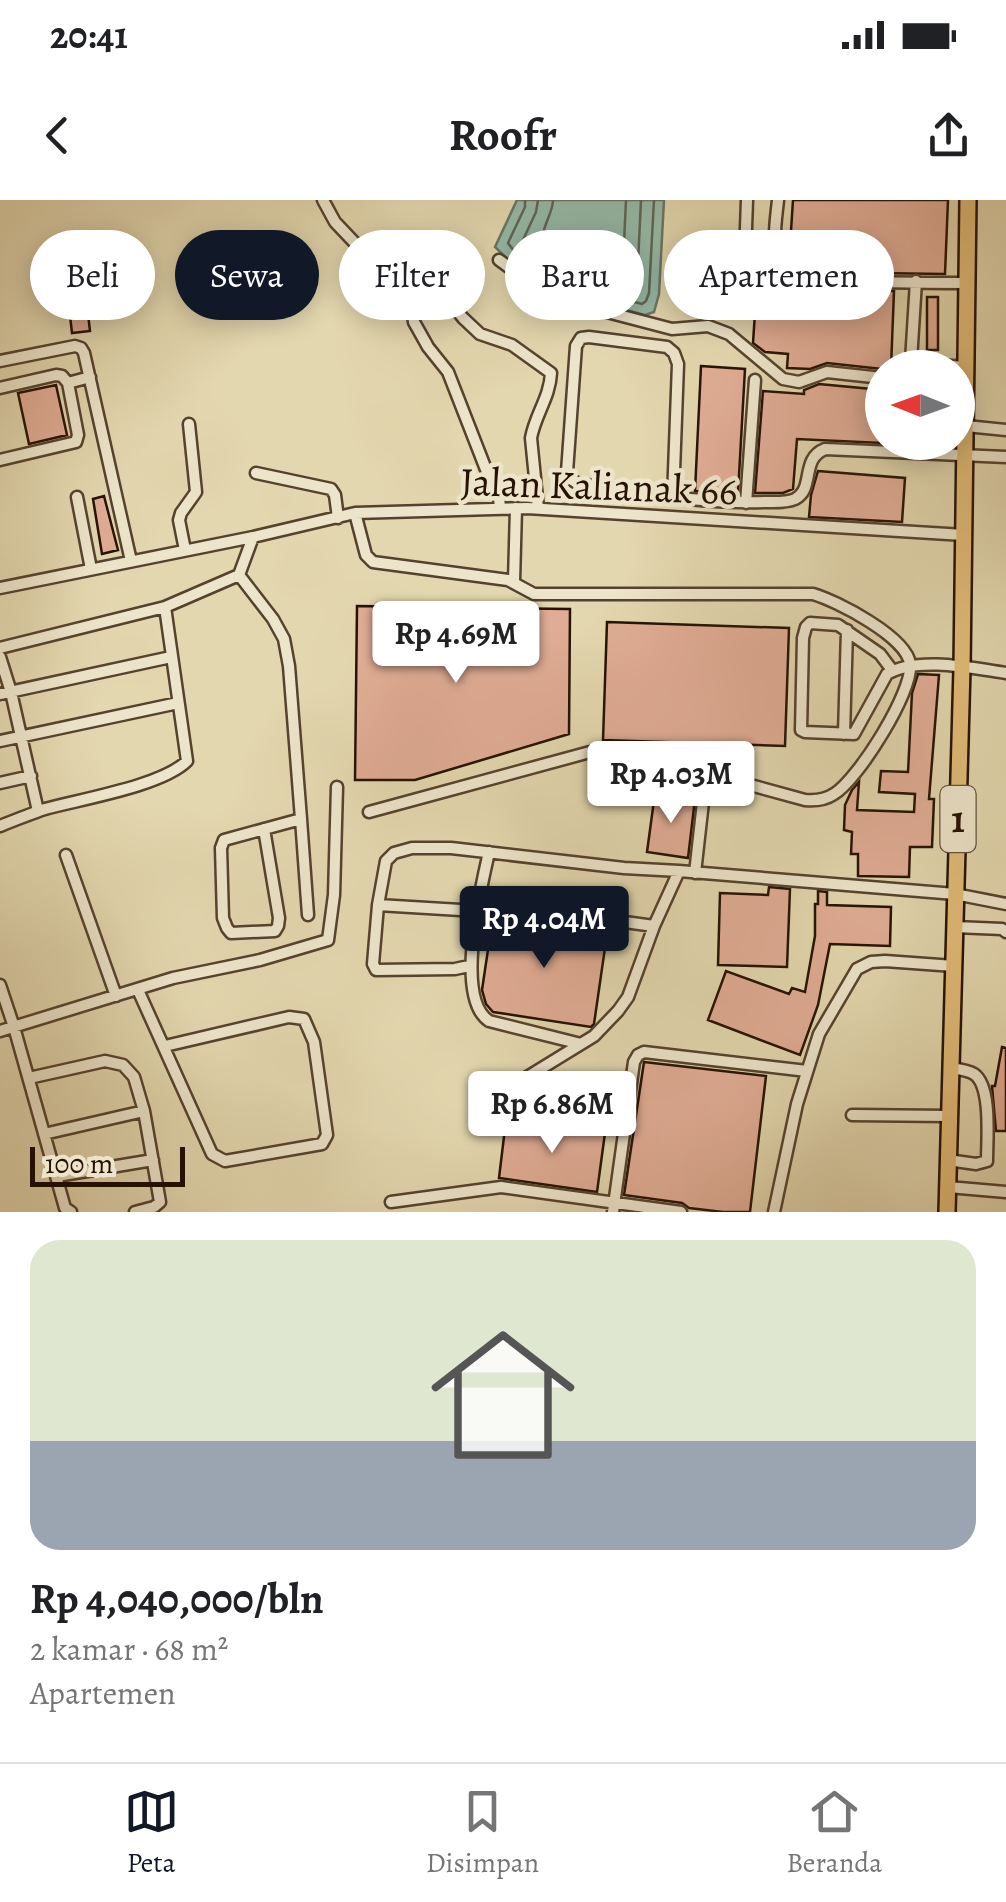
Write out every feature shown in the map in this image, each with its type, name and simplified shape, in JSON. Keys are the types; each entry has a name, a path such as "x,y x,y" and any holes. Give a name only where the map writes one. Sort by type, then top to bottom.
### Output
{"highway":[{"name":"1","path":"965,350 968,200"},
{"name":"1","path":"947,1212 966,460"}],"lane":[{"path":"324,200 343,230"},
{"path":"745,230 746,200"},
{"path":"775,230 778,200"},
{"path":"498,260 544,294 565,301 672,329 708,326 729,334 783,379 798,382 826,372 865,376"},
{"path":"894,281 966,283"},
{"path":"912,350 916,281"},
{"path":"414,320 448,372 487,472 498,487 500,508"},
{"path":"465,320 480,334 512,345 551,373 549,391 531,438 538,508"},
{"path":"673,498 678,364 674,353 667,347 581,338 576,346 568,476 579,484 673,498 788,502 803,492 812,460 819,452 865,451"},
{"path":"0,361 81,348 131,561"},
{"path":"0,388 62,376 68,383 78,435 76,442 0,460"},
{"path":"68,383 90,378"},
{"path":"746,502 756,380"},
{"path":"185,550 179,520 196,492 189,424"},
{"path":"975,427 1006,430"},
{"path":"975,455 1006,457"},
{"path":"256,472 330,490 335,495 338,518"},
{"path":"76,497 91,569"},
{"path":"514,581 516,508"},
{"name":"Jalan Kalianak 66","path":"0,588 355,513 538,508 964,535"},
{"path":"355,513 366,555 373,562 514,581 534,594 813,594 844,606 895,641 908,655 911,666 907,685 868,759 836,793 818,801 641,756 590,752 369,812"},
{"path":"0,648 165,607 239,575 253,537"},
{"path":"239,575 284,638 290,666 308,915"},
{"path":"0,826 38,811 149,781 179,768 187,760 165,607"},
{"path":"892,670 880,654 847,630 838,625 810,623 803,638 801,730 856,732 892,670 911,666 1006,673"},
{"path":"844,734 847,630"},
{"path":"5,693 171,657"},
{"path":"0,658 5,693 21,736 38,811"},
{"path":"0,740 178,703"},
{"path":"0,783 31,776"},
{"path":"0,1031 174,978 328,940 334,895 336,787"},
{"path":"695,873 704,802"},
{"path":"264,829 278,926 274,931 231,933 224,918 224,840 264,829 302,819"},
{"path":"470,966 376,970 373,964 378,904 386,861 394,853 412,848 451,848 624,868 955,894 1006,904"},
{"path":"489,852 470,966 477,1008 489,1021 581,1044"},
{"path":"66,855 116,996"},
{"path":"480,1106 581,1044 606,1024 628,997 679,871"},
{"path":"378,904 478,907 654,926"},
{"path":"956,927 1006,932"},
{"path":"274,931 279,954"},
{"path":"774,1212 797,1104 819,1034 857,969 871,962 886,961 954,966"},
{"path":"0,985 65,1208 71,1212"},
{"path":"138,990 212,1154 225,1161 322,1144 327,1135 314,1042 304,1019 290,1016 165,1046"},
{"path":"614,1207 638,1055 644,1052 807,1071"},
{"path":"28,1078 105,1061 123,1065 134,1077 160,1202 134,1212"},
{"path":"948,1160 976,1164 987,1161 985,1089 972,1073 950,1068"},
{"path":"44,1134 144,1111"},
{"path":"852,1116 949,1116"},
{"path":"57,1176 153,1160"},
{"path":"390,1202 501,1187 614,1207 682,1212"},
{"path":"948,1187 1006,1192"}],"water":[{"path":"517,200 664,200 659,294 654,312 645,315 644,230 505,230 505,257 495,247"}],"building":[{"path":"793,200 948,200 945,274 894,273 894,230 791,230"},
{"path":"927,297 938,297 938,350 927,350"},
{"path":"70,320 89,320 90,331 72,333"},
{"path":"755,320 893,320 892,350 865,350 865,367 827,363 810,369 787,368 788,354 765,352 753,343"},
{"path":"701,366 745,369 738,493 695,491"},
{"path":"819,384 865,388 865,442 797,439 793,489 755,493 763,391 804,394 804,390"},
{"path":"56,385 67,435 29,444 18,393"},
{"path":"818,471 905,478 902,522 809,517"},
{"path":"104,496 118,550 102,554 93,499"},
{"path":"357,606 570,609 569,734 415,780 355,780"},
{"path":"607,622 789,628 785,746 603,740"},
{"path":"918,674 939,675 929,799 934,799 932,847 910,847 909,877 858,876 858,854 851,854 852,832 844,830 845,805 859,782 857,810 914,812 915,794 879,792 881,771 908,772 912,693"},
{"path":"655,793 695,799 688,858 647,852"},
{"path":"769,887 790,889 787,967 718,965 720,893 768,895"},
{"path":"818,891 827,892 827,905 891,907 890,946 830,944 818,1005 800,1055 708,1020 726,971 789,994 792,988 805,992"},
{"path":"493,916 607,934 591,1027 493,1012 482,990"},
{"path":"1002,1047 1006,1048 1006,1131 996,1131 992,1086"},
{"path":"644,1062 766,1076 750,1212 689,1208 682,1203 624,1195"},
{"path":"506,1120 605,1133 597,1192 499,1178"}]}
